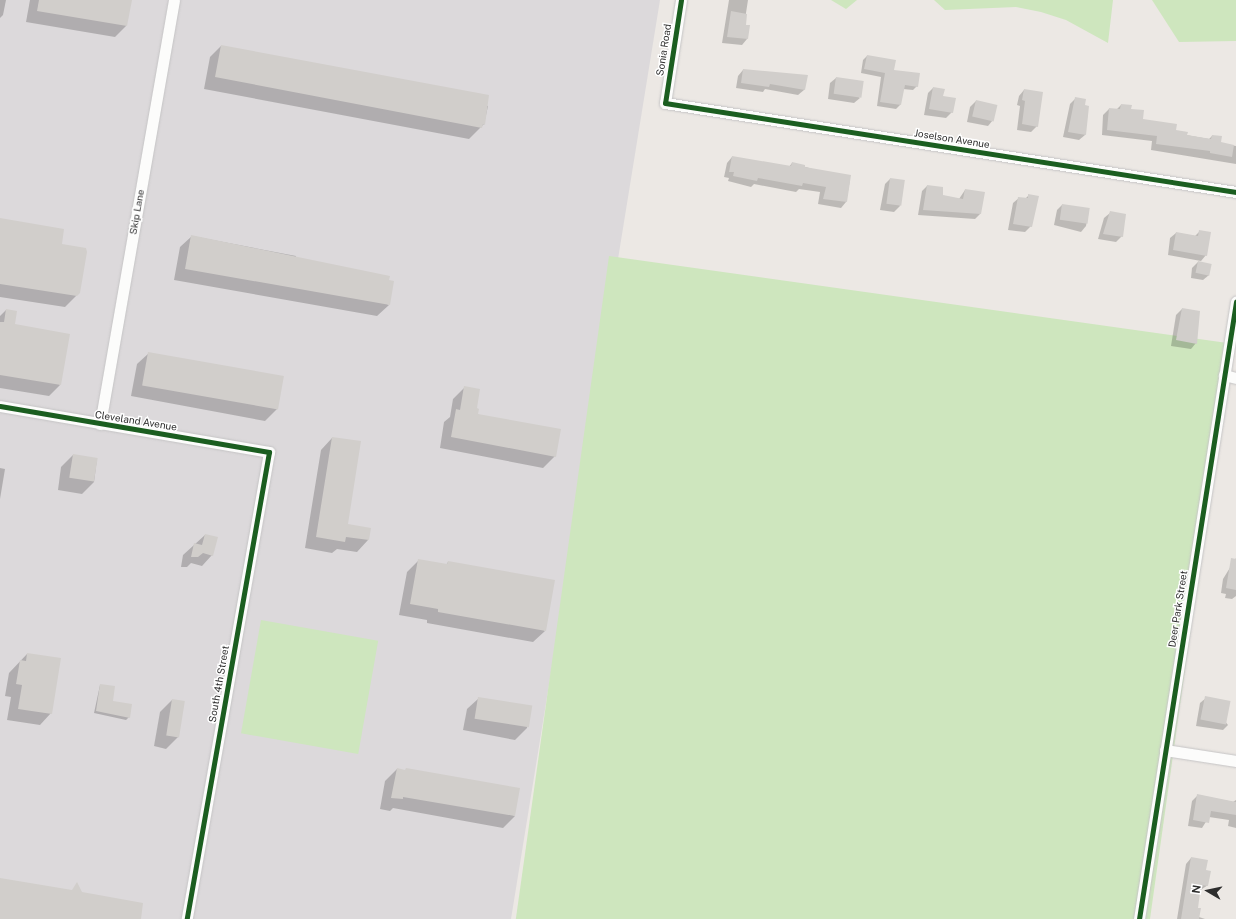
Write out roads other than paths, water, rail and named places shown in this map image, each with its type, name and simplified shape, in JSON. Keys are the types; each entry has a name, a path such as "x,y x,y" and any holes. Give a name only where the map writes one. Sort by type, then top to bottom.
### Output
{"street":[{"name":"Skip Lane","path":"100,424 174,0"},
{"name":"Sonia Road","path":"665,103 681,0"},
{"name":"Joselson Avenue","path":"665,103 1236,192"},
{"name":"Deer Park Street","path":"1139,919 1236,302"},
{"path":"1224,376 1236,378"},
{"name":"Cleveland Avenue","path":"0,406 269,452"},
{"name":"South 4th Street","path":"187,919 269,452"},
{"path":"1165,750 1236,761"}]}
